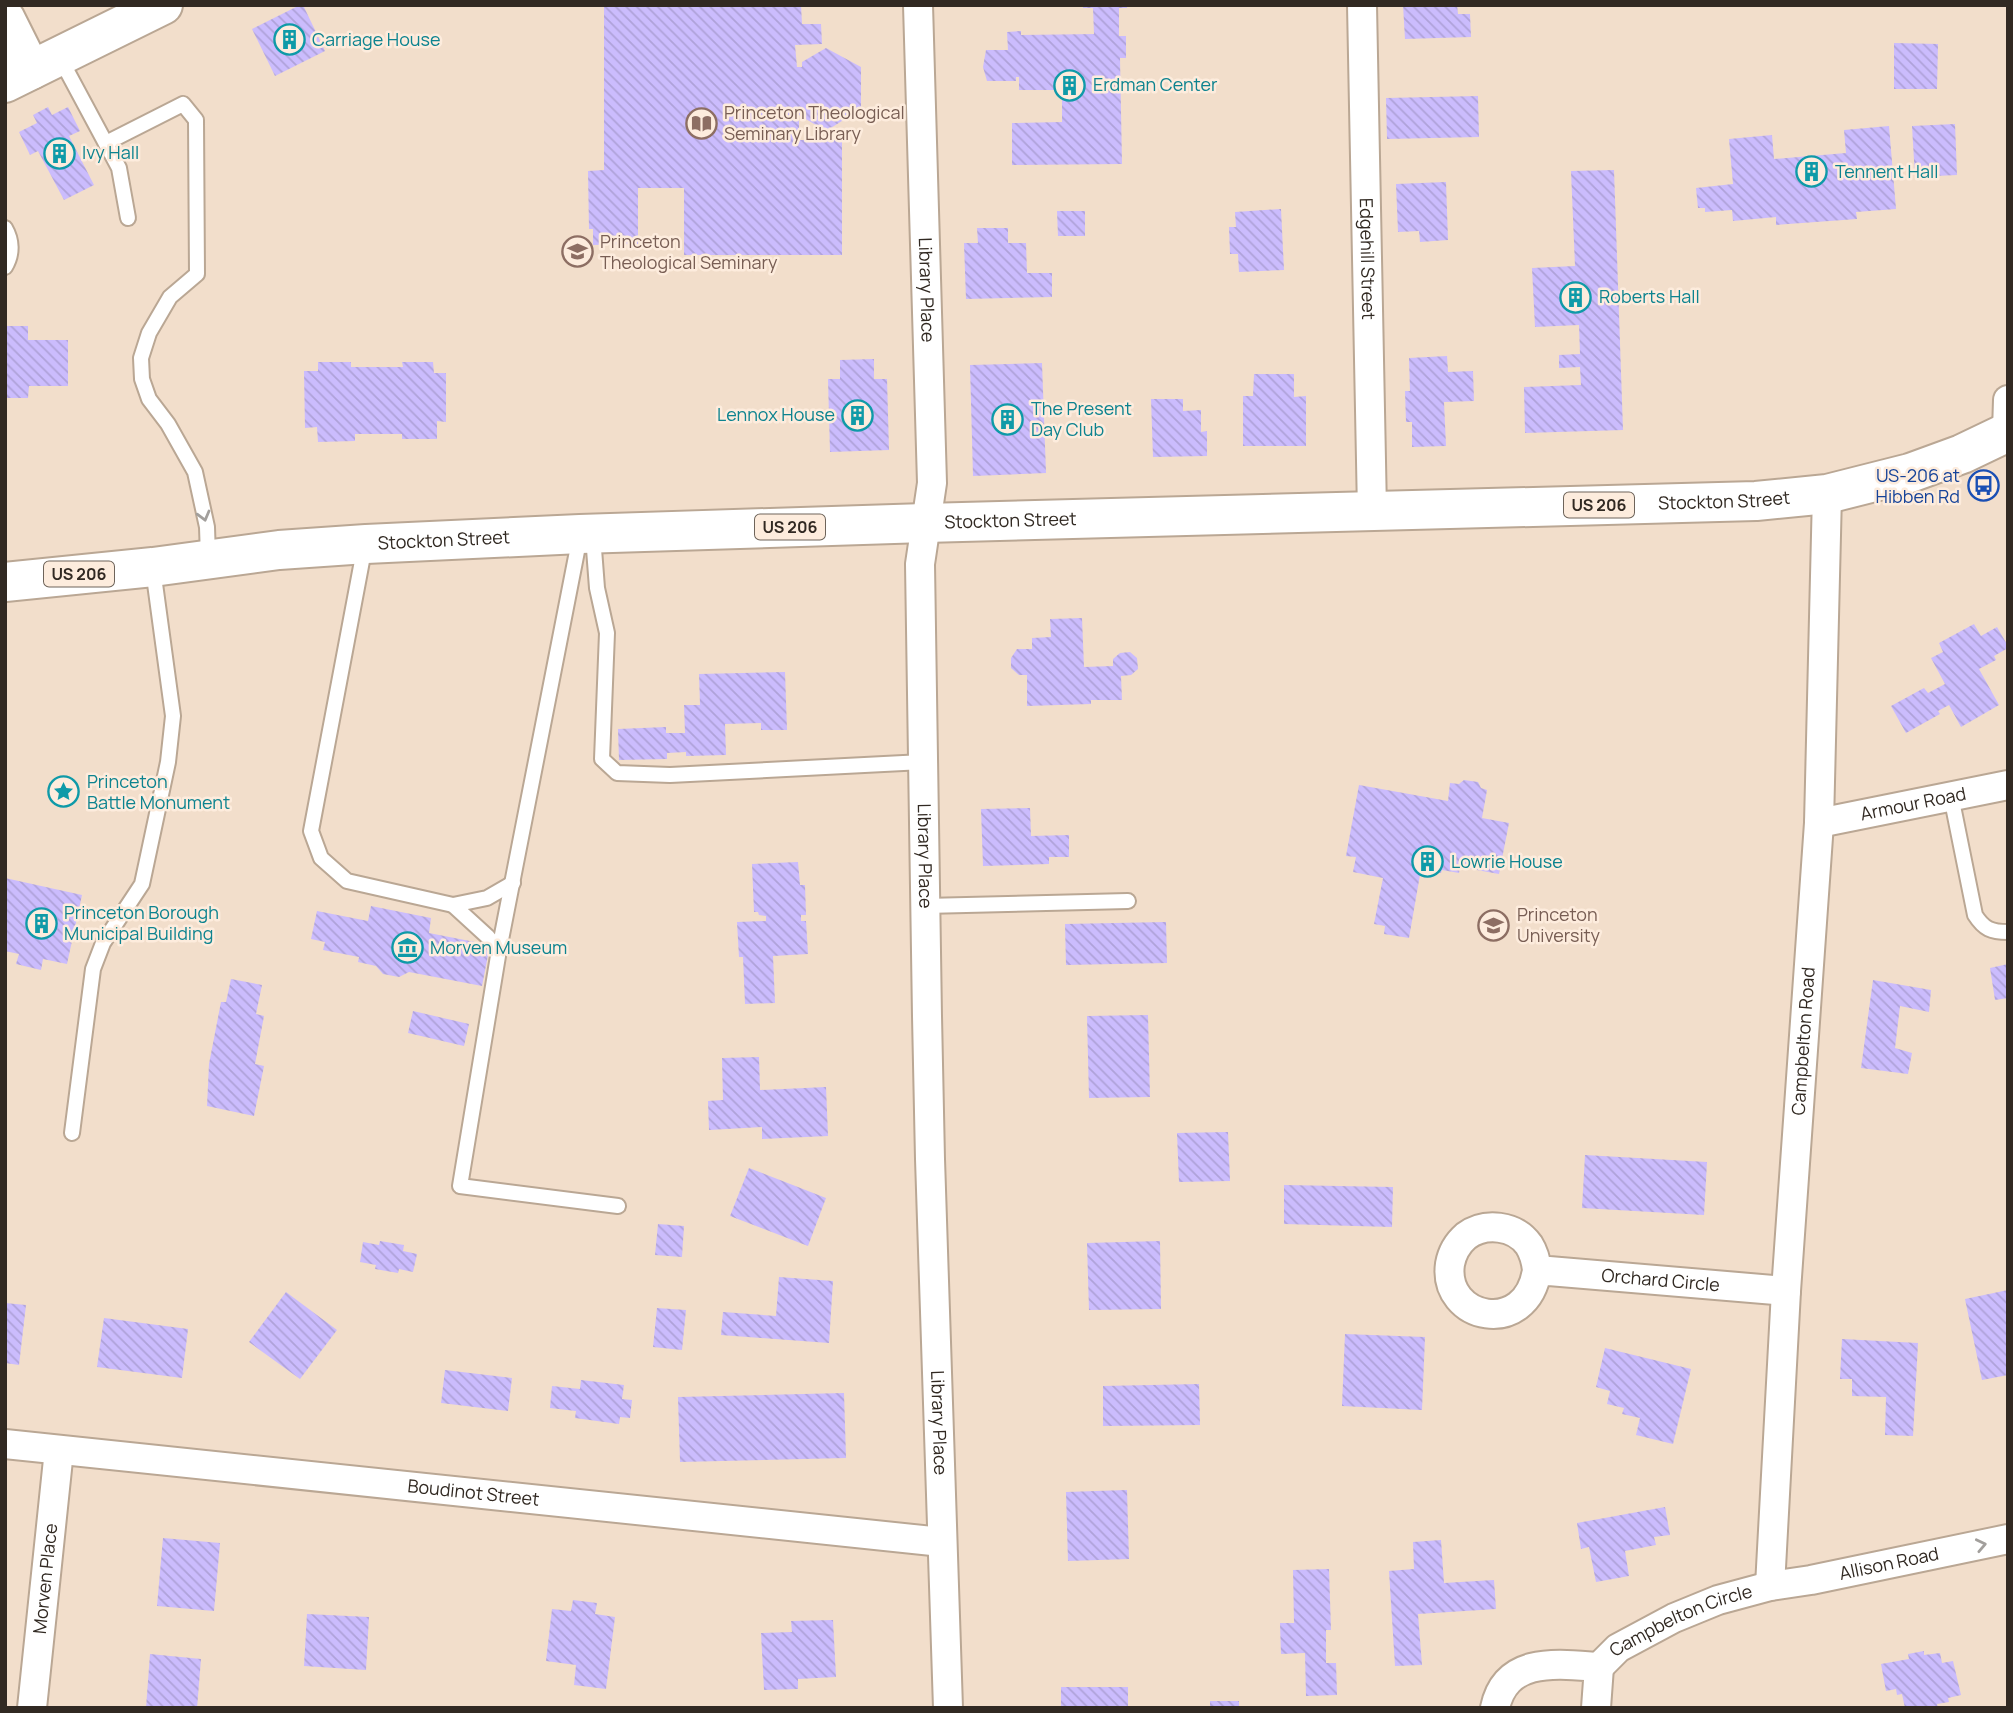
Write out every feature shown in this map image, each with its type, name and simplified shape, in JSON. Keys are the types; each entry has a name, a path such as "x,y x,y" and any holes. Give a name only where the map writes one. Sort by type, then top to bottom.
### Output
{"main road":[{"path":"5,18 32,70 163,5"},
{"name":"Stockton Street","path":"5,582 153,567 279,550 366,544 925,523 1756,501 1826,494 1910,473 1962,454 2007,432"}],"street":[{"name":"Library Place","path":"918,5 932,483 920,564 925,906 930,1159 948,1708"},
{"name":"Edgehill Street","path":"1362,5 1372,511"},
{"path":"2007,432 2008,400"},
{"name":"Campbelton Road","path":"1769,1586 1786,1291 1819,823 1826,494"},
{"name":"Armour Road","path":"1819,823 2008,785"},
{"name":"Orchard Circle","path":"1537,1270 1786,1291"},
{"name":"Boudinot Street","path":"5,1444 942,1542"},
{"name":"Morven Place","path":"32,1708 59,1450"},
{"name":"Allison Road","path":"1769,1586 1811,1580 2008,1539"},
{"name":"Campbelton Circle","path":"1596,1708 1599,1667 1618,1648 1674,1618 1718,1600 1769,1586"},
{"name":"Campbelton Circle","path":"1494,1708 1505,1683 1518,1672 1534,1666 1599,1667"}],"lane":[{"path":"32,70 106,144 119,168 128,218"},
{"path":"106,144 183,104 196,120 197,274 170,297 149,333 141,358 142,379 149,399 168,424 195,472 207,527 208,560"},
{"path":"5,228 11,243 9,261 5,267"},
{"path":"586,534 607,633 603,759 617,774 670,775 923,762"},
{"path":"586,534 499,950 460,1186 618,1206"},
{"path":"366,544 311,831 321,858 347,881 453,905 487,898 513,883"},
{"path":"72,1133 93,969 103,943 142,884 168,762 173,716 153,567"},
{"path":"1951,796 1975,915 1983,927 1994,932 2008,932"},
{"path":"925,906 1128,901"},
{"path":"453,905 499,950"}],"building":[{"name":"Carriage House","path":"303,5 325,51 275,76 252,29"},
{"name":"Princeton Theological Seminary Library","path":"604,5 801,5 802,24 821,24 822,44 795,45 797,67 802,67 802,62 826,48 861,67 861,109 826,131 799,115 799,140 842,140 842,255 684,255 684,188 638,188 638,244 593,245 593,229 589,229 588,171 604,170"},
{"name":"Erdman Center","path":"1083,5 1127,5 1127,8 1119,8 1119,36 1126,36 1126,58 1120,58 1122,164 1012,165 1012,123 1062,122 1062,90 1019,90 1019,77 1016,77 1016,81 987,81 983,67 986,50 1008,50 1007,32 1021,31 1021,35 1094,34 1093,8 1083,8"},
{"path":"1403,5 1457,5 1458,14 1470,14 1471,37 1405,39"},
{"path":"1894,43 1938,44 1937,89 1894,89"},
{"path":"1478,96 1479,137 1387,139 1386,98"},
{"name":"Ivy Hall","path":"48,107 52,115 68,107 80,131 69,136 94,185 64,200 38,151 30,155 19,132 37,123 33,115"},
{"path":"1955,124 1957,175 1915,177 1912,126"},
{"name":"Tennent Hall","path":"1889,126 1896,209 1856,212 1857,219 1776,225 1776,217 1733,221 1732,210 1705,212 1705,208 1698,208 1696,188 1733,184 1729,139 1772,135 1774,159 1846,153 1844,130"},
{"name":"Roberts Hall","path":"1614,170 1623,430 1525,433 1524,387 1581,385 1580,367 1559,368 1559,355 1580,354 1579,325 1535,327 1532,268 1575,266 1571,171"},
{"path":"1446,182 1448,240 1420,242 1419,231 1398,232 1396,184"},
{"path":"1281,209 1284,270 1239,272 1238,254 1230,254 1229,227 1236,227 1235,212"},
{"path":"1057,211 1085,211 1085,236 1058,236"},
{"path":"977,228 1008,228 1008,243 1026,243 1027,273 1052,273 1052,297 966,299 964,243 978,243"},
{"path":"5,326 28,326 28,340 68,340 68,386 29,386 28,398 7,398"},
{"path":"1447,356 1448,372 1473,371 1474,401 1444,402 1446,446 1412,447 1412,422 1406,422 1405,391 1410,391 1409,358"},
{"name":"Lennox House","path":"874,359 874,379 887,379 889,450 830,452 828,379 840,379 840,360"},
{"path":"318,362 351,362 351,367 403,367 402,362 433,362 434,373 446,373 446,422 437,421 437,439 402,439 402,434 355,434 355,441 318,442 317,427 305,428 304,371 318,371"},
{"name":"The Present Day Club","path":"1042,363 1046,473 973,476 970,365"},
{"path":"1254,374 1294,374 1294,397 1306,396 1306,446 1243,446 1243,396 1253,396"},
{"path":"1151,399 1183,399 1183,411 1201,410 1201,432 1207,431 1207,456 1153,457"},
{"path":"1082,618 1084,667 1113,666 1113,659 1120,653 1130,652 1137,658 1138,669 1131,675 1121,676 1122,700 1027,706 1027,675 1019,675 1011,668 1011,658 1017,649 1032,649 1032,638 1051,637 1050,619"},
{"path":"1974,624 1981,636 1997,627 2008,646 1994,656 1996,660 1979,669 1999,705 1961,727 1949,705 1938,711 1940,714 1906,733 1891,706 1924,688 1928,693 1945,684 1931,658 1943,652 1939,643"},
{"path":"785,672 787,730 761,730 761,723 725,724 726,755 686,756 686,752 667,753 667,759 619,760 618,729 666,727 666,733 685,733 684,705 700,705 699,674"},
{"name":"Lowrie House","path":"1464,780 1478,782 1481,788 1487,790 1482,818 1509,823 1499,874 1460,867 1459,873 1421,869 1409,938 1384,934 1385,926 1374,924 1383,878 1353,872 1356,857 1346,856 1359,785 1448,801 1450,783 1459,784"},
{"path":"1030,808 1031,836 1069,835 1069,857 1049,857 1049,864 983,866 981,809"},
{"path":"798,862 800,885 805,885 806,915 801,915 801,921 806,921 808,954 773,956 775,1003 745,1004 743,957 739,957 737,922 766,921 766,916 754,912 752,864"},
{"name":"Princeton Borough Municipal Building","path":"5,878 82,895 67,964 43,959 41,970 16,964 19,954 5,951"},
{"name":"Morven Museum","path":"371,906 431,918 429,933 490,945 482,986 409,972 399,977 383,974 376,966 358,962 359,957 323,950 325,942 311,939 317,911 368,921"},
{"path":"1166,922 1167,963 1066,965 1065,924"},
{"path":"2008,964 2008,998 1995,1000 1990,968"},
{"path":"231,979 262,985 256,1014 264,1016 255,1064 264,1066 254,1116 207,1106 209,1064 221,1002 226,1002"},
{"path":"1873,980 1931,990 1929,1012 1900,1006 1895,1048 1912,1053 1908,1074 1861,1068"},
{"path":"413,1011 469,1024 464,1046 408,1033"},
{"path":"1148,1015 1150,1097 1089,1098 1087,1016"},
{"path":"759,1057 760,1090 826,1087 828,1136 762,1139 762,1127 709,1130 708,1101 723,1100 722,1058"},
{"path":"1228,1132 1230,1181 1179,1182 1177,1133"},
{"path":"1585,1155 1707,1162 1704,1215 1582,1208"},
{"path":"749,1168 826,1198 808,1246 730,1216"},
{"path":"1284,1185 1393,1187 1392,1227 1284,1224"},
{"path":"658,1224 684,1226 682,1257 655,1255"},
{"path":"380,1241 404,1245 403,1251 417,1254 413,1272 399,1269 398,1273 375,1269 376,1265 360,1262 363,1242 379,1245"},
{"path":"1160,1241 1161,1309 1089,1310 1087,1243"},
{"path":"779,1277 833,1281 829,1343 721,1335 723,1312 776,1316"},
{"path":"2008,1290 2008,1375 1982,1380 1965,1299"},
{"path":"286,1292 337,1330 300,1379 249,1342"},
{"path":"5,1303 26,1305 19,1365 5,1363"},
{"path":"657,1308 686,1310 682,1350 653,1347"},
{"path":"104,1318 188,1329 182,1378 97,1367"},
{"path":"1345,1334 1425,1337 1422,1410 1342,1406"},
{"path":"1842,1339 1918,1343 1913,1436 1885,1435 1886,1397 1852,1396 1852,1379 1840,1379"},
{"path":"1605,1348 1691,1369 1673,1444 1636,1435 1640,1418 1622,1414 1624,1408 1607,1404 1610,1391 1596,1387"},
{"path":"445,1370 512,1378 508,1411 441,1403"},
{"path":"581,1380 624,1385 622,1399 632,1400 630,1418 620,1417 619,1424 575,1418 576,1411 550,1408 552,1386 580,1389"},
{"path":"1199,1384 1200,1425 1103,1426 1103,1386"},
{"path":"844,1393 846,1458 680,1462 678,1397"},
{"path":"1127,1490 1129,1559 1068,1561 1066,1492"},
{"path":"1665,1507 1670,1535 1654,1537 1656,1545 1625,1551 1629,1576 1596,1582 1589,1547 1581,1549 1577,1523"},
{"path":"163,1538 220,1543 214,1611 157,1606"},
{"path":"1441,1540 1444,1583 1494,1580 1496,1609 1418,1614 1422,1665 1395,1666 1389,1571 1414,1569 1413,1542"},
{"path":"1329,1569 1331,1630 1326,1630 1326,1663 1336,1663 1337,1695 1306,1696 1305,1653 1281,1654 1280,1623 1294,1623 1293,1570"},
{"path":"573,1600 597,1603 595,1614 615,1617 606,1689 574,1685 576,1665 546,1661 552,1609 571,1611"},
{"path":"307,1614 369,1617 366,1670 304,1666"},
{"path":"833,1620 836,1677 798,1679 798,1689 764,1690 761,1633 792,1632 791,1621"},
{"path":"1924,1651 1924,1655 1940,1653 1942,1663 1953,1661 1961,1695 1948,1698 1949,1702 1937,1704 1938,1708 1905,1708 1902,1694 1897,1695 1896,1689 1886,1691 1881,1664 1909,1659 1908,1654"},
{"path":"150,1654 201,1659 197,1708 146,1708"},
{"path":"1061,1687 1128,1687 1128,1708 1061,1708"},
{"path":"1210,1701 1239,1701 1239,1708 1210,1708"}],"place":[{"name":"Carriage House","path":"289,40"},
{"name":"Erdman Center","path":"1070,85"},
{"name":"Princeton Theological Seminary Library","path":"701,123"},
{"name":"Ivy Hall","path":"59,153"},
{"name":"Tennent Hall","path":"1812,172"},
{"name":"Princeton Theological Seminary","path":"577,252"},
{"name":"Roberts Hall","path":"1576,297"},
{"name":"Lennox House","path":"858,415"},
{"name":"The Present Day Club","path":"1008,419"},
{"name":"US-206 at Hibben Rd","path":"1983,486"},
{"name":"Princeton Battle Monument","path":"64,792"},
{"name":"Lowrie House","path":"1428,862"},
{"name":"Princeton Borough Municipal Building","path":"41,923"},
{"name":"Princeton University","path":"1494,925"},
{"name":"Morven Museum","path":"407,948"}]}
